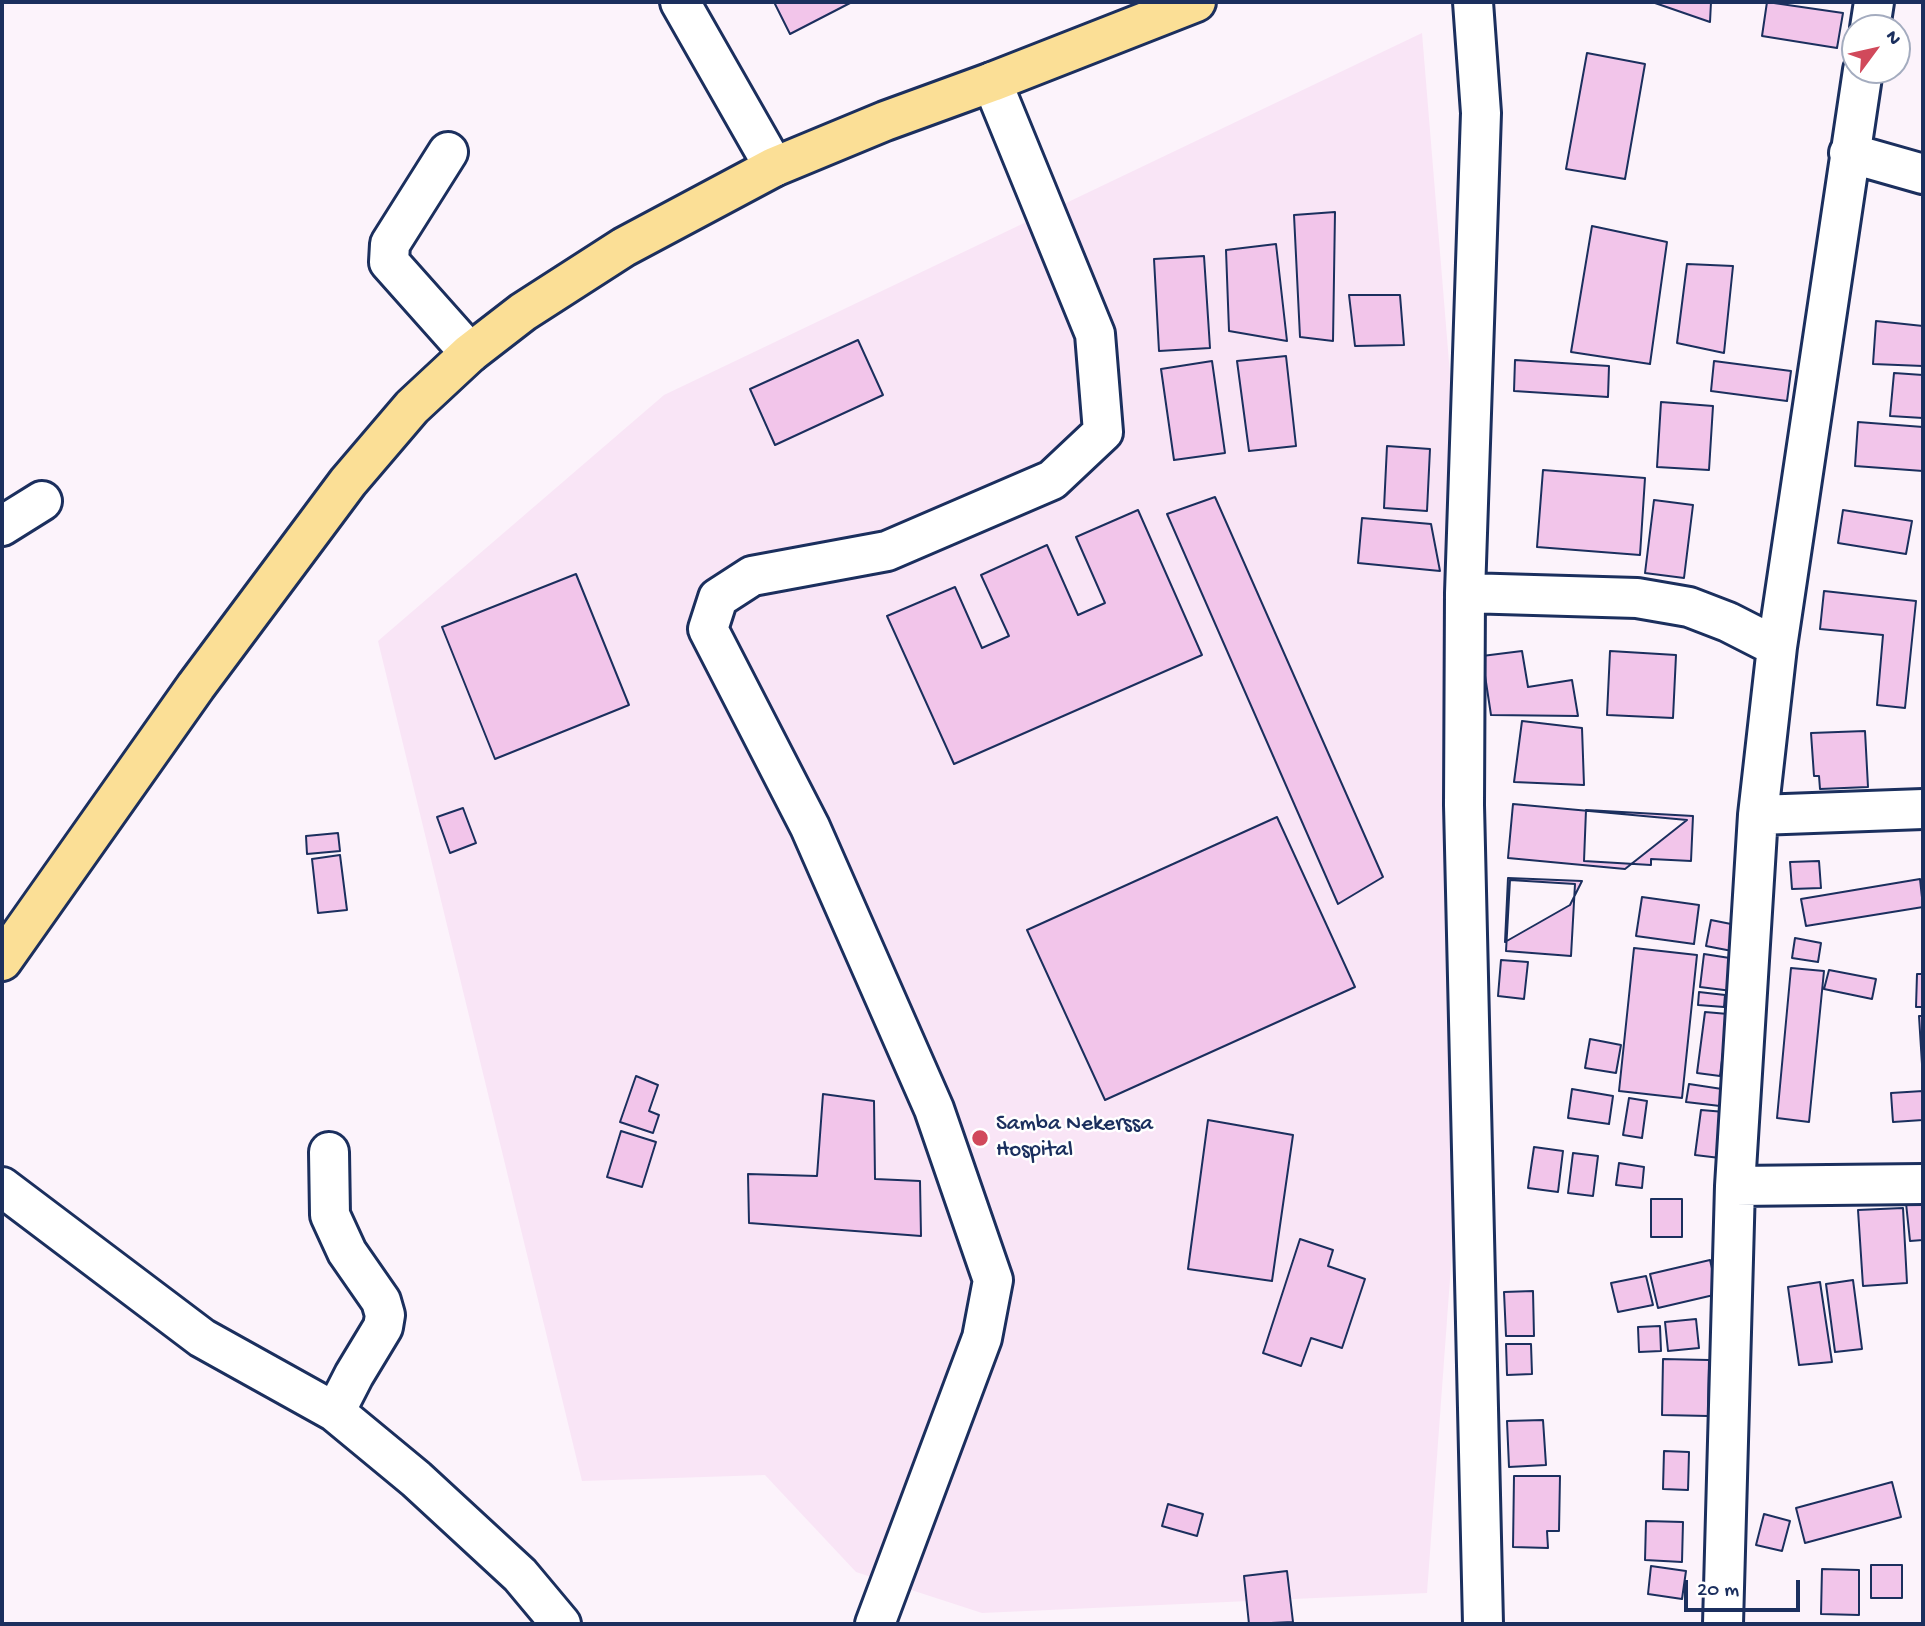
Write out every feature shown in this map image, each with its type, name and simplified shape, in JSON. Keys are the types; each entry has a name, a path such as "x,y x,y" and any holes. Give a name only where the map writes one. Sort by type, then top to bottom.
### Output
{"main road":[{"path":"2,961 196,686 348,482 412,407 470,353 523,312 624,247 774,167 885,121 1196,2"}],"street":[{"path":"680,2 774,167"},
{"path":"1473,2 1481,113 1465,593 1464,805 1483,1624"},
{"path":"875,1624 982,1338 993,1280 934,1109 912,1058 810,827 708,629 718,598 752,576 887,551 1052,480 1103,432 1095,334 992,82"},
{"path":"1723,1624 1735,1186 1758,815 1777,647 1861,84"},
{"path":"448,152 390,244 389,262 470,353"},
{"path":"1849,153 1923,174"},
{"path":"2,526 42,500"},
{"path":"1465,593 1637,598 1689,607 1728,622 1777,647"},
{"path":"1758,815 1923,808"},
{"path":"329,1152 330,1215 347,1252 381,1301 385,1315 383,1327 335,1412"},
{"path":"1735,1186 1923,1184"},
{"path":"2,1187 202,1338 335,1412 416,1479 520,1575 561,1624"}],"shaded area":[{"name":"Samba Nekerssa Hospital","path":"1422,33 1485,801 1427,1593 982,1613 856,1572 765,1475 582,1481 378,641 664,395"}],"building":[{"path":"774,2 852,2 790,34"},
{"path":"1656,2 1711,2 1710,22 1655,3"},
{"path":"1767,2 1843,13 1837,48 1762,36"},
{"path":"1587,53 1645,64 1625,179 1566,169"},
{"path":"1335,212 1333,341 1300,337 1294,215"},
{"path":"1592,226 1667,242 1650,364 1571,352"},
{"path":"1276,244 1287,341 1229,331 1226,250"},
{"path":"1204,256 1210,348 1159,351 1154,259"},
{"path":"1687,264 1733,266 1724,353 1677,343"},
{"path":"1349,295 1400,295 1404,345 1355,346"},
{"path":"1876,321 1923,326 1923,366 1873,364"},
{"path":"858,340 883,395 775,445 750,389"},
{"path":"1286,356 1296,446 1249,451 1237,361"},
{"path":"1515,360 1609,366 1608,397 1514,391"},
{"path":"1212,361 1225,453 1174,460 1161,369"},
{"path":"1714,361 1791,371 1787,401 1711,391"},
{"path":"1894,373 1923,375 1923,418 1890,416"},
{"path":"1661,402 1713,406 1709,470 1657,467"},
{"path":"1858,422 1923,427 1923,471 1855,466"},
{"path":"1387,446 1430,449 1427,511 1384,508"},
{"path":"1543,470 1645,478 1640,555 1537,547"},
{"path":"1215,497 1383,877 1338,904 1167,514"},
{"path":"1654,500 1693,505 1684,578 1645,573"},
{"path":"1138,510 1202,655 954,764 887,616 955,587 982,648 1009,636 981,575 1047,545 1078,615 1105,603 1076,537"},
{"path":"1843,510 1912,521 1906,554 1838,543"},
{"path":"1362,518 1431,524 1440,571 1358,563"},
{"path":"576,574 629,705 495,759 442,627"},
{"path":"1824,591 1916,601 1905,708 1877,705 1883,635 1820,629"},
{"path":"1522,651 1528,687 1572,680 1578,716 1491,715 1482,656"},
{"path":"1610,651 1676,655 1673,718 1607,715"},
{"path":"1522,721 1582,728 1584,785 1514,782"},
{"path":"1865,731 1868,787 1820,789 1819,776 1814,776 1811,733"},
{"path":"1513,804 1687,820 1625,869 1508,858"},
{"path":"463,808 476,843 450,853 437,817"},
{"path":"1586,810 1693,816 1691,861 1651,859 1651,865 1584,861"},
{"path":"1277,817 1355,987 1105,1100 1027,930"},
{"path":"338,833 340,851 307,854 306,836"},
{"path":"340,855 347,910 318,913 312,859"},
{"path":"1819,861 1821,888 1792,889 1790,862"},
{"path":"1508,878 1582,881 1570,905 1505,942"},
{"path":"1920,879 1923,907 1806,926 1801,899"},
{"path":"1510,880 1575,884 1571,956 1506,951"},
{"path":"1642,897 1699,905 1694,944 1636,936"},
{"path":"1711,920 1736,925 1732,951 1706,946"},
{"path":"1795,938 1821,943 1818,962 1792,958"},
{"path":"1634,948 1697,955 1682,1098 1619,1091"},
{"path":"1704,954 1736,959 1732,991 1700,987"},
{"path":"1501,960 1528,962 1524,999 1498,996"},
{"path":"1791,968 1824,971 1809,1122 1777,1118"},
{"path":"1829,970 1876,979 1872,999 1824,989"},
{"path":"1917,974 1923,974 1923,1007 1916,1007"},
{"path":"1699,992 1725,995 1724,1007 1698,1005"},
{"path":"1705,1012 1728,1014 1720,1076 1697,1073"},
{"path":"1919,1016 1923,1016 1923,1080"},
{"path":"1590,1039 1621,1045 1616,1073 1585,1068"},
{"path":"636,1076 658,1085 649,1111 659,1115 653,1133 620,1122"},
{"path":"1689,1084 1722,1089 1720,1106 1686,1102"},
{"path":"1572,1089 1613,1096 1609,1124 1568,1118"},
{"path":"1923,1091 1923,1120 1893,1122 1891,1093"},
{"path":"823,1094 874,1101 875,1179 920,1181 921,1236 749,1223 748,1174 817,1176"},
{"path":"1629,1098 1647,1101 1642,1138 1623,1135"},
{"path":"1701,1110 1725,1112 1720,1158 1695,1155"},
{"path":"1208,1120 1293,1135 1272,1281 1188,1269"},
{"path":"621,1131 656,1142 642,1187 607,1177"},
{"path":"1534,1147 1563,1151 1558,1192 1528,1188"},
{"path":"1573,1153 1598,1156 1593,1196 1568,1193"},
{"path":"1619,1163 1644,1167 1642,1188 1616,1185"},
{"path":"1651,1199 1682,1199 1682,1237 1651,1237"},
{"path":"1923,1201 1923,1240 1910,1241 1906,1203"},
{"path":"1903,1208 1907,1283 1863,1286 1858,1210"},
{"path":"1300,1239 1333,1250 1328,1266 1365,1279 1342,1348 1311,1338 1301,1366 1263,1353"},
{"path":"1710,1260 1718,1294 1658,1308 1650,1274"},
{"path":"1646,1276 1653,1305 1618,1312 1611,1283"},
{"path":"1853,1280 1862,1349 1835,1352 1826,1284"},
{"path":"1820,1282 1832,1362 1799,1365 1788,1287"},
{"path":"1533,1291 1534,1336 1506,1336 1504,1292"},
{"path":"1696,1319 1699,1348 1668,1351 1665,1322"},
{"path":"1660,1326 1661,1351 1639,1352 1638,1327"},
{"path":"1506,1344 1531,1344 1532,1374 1507,1375"},
{"path":"1663,1359 1709,1360 1708,1416 1662,1415"},
{"path":"1543,1420 1546,1465 1509,1467 1507,1421"},
{"path":"1664,1451 1689,1452 1688,1490 1663,1489"},
{"path":"1514,1476 1560,1476 1559,1531 1547,1531 1548,1548 1513,1547"},
{"path":"1892,1482 1901,1517 1805,1543 1796,1508"},
{"path":"1168,1504 1203,1514 1197,1536 1162,1526"},
{"path":"1764,1514 1790,1521 1782,1551 1756,1545"},
{"path":"1646,1521 1683,1522 1682,1562 1645,1560"},
{"path":"1871,1565 1902,1565 1902,1598 1871,1598"},
{"path":"1651,1566 1686,1571 1682,1599 1648,1594"},
{"path":"1822,1569 1859,1570 1859,1615 1821,1614"},
{"path":"1287,1571 1293,1622 1249,1624 1244,1576"}],"place":[{"name":"Samba Nekerssa Hospital","path":"980,1138"}]}
